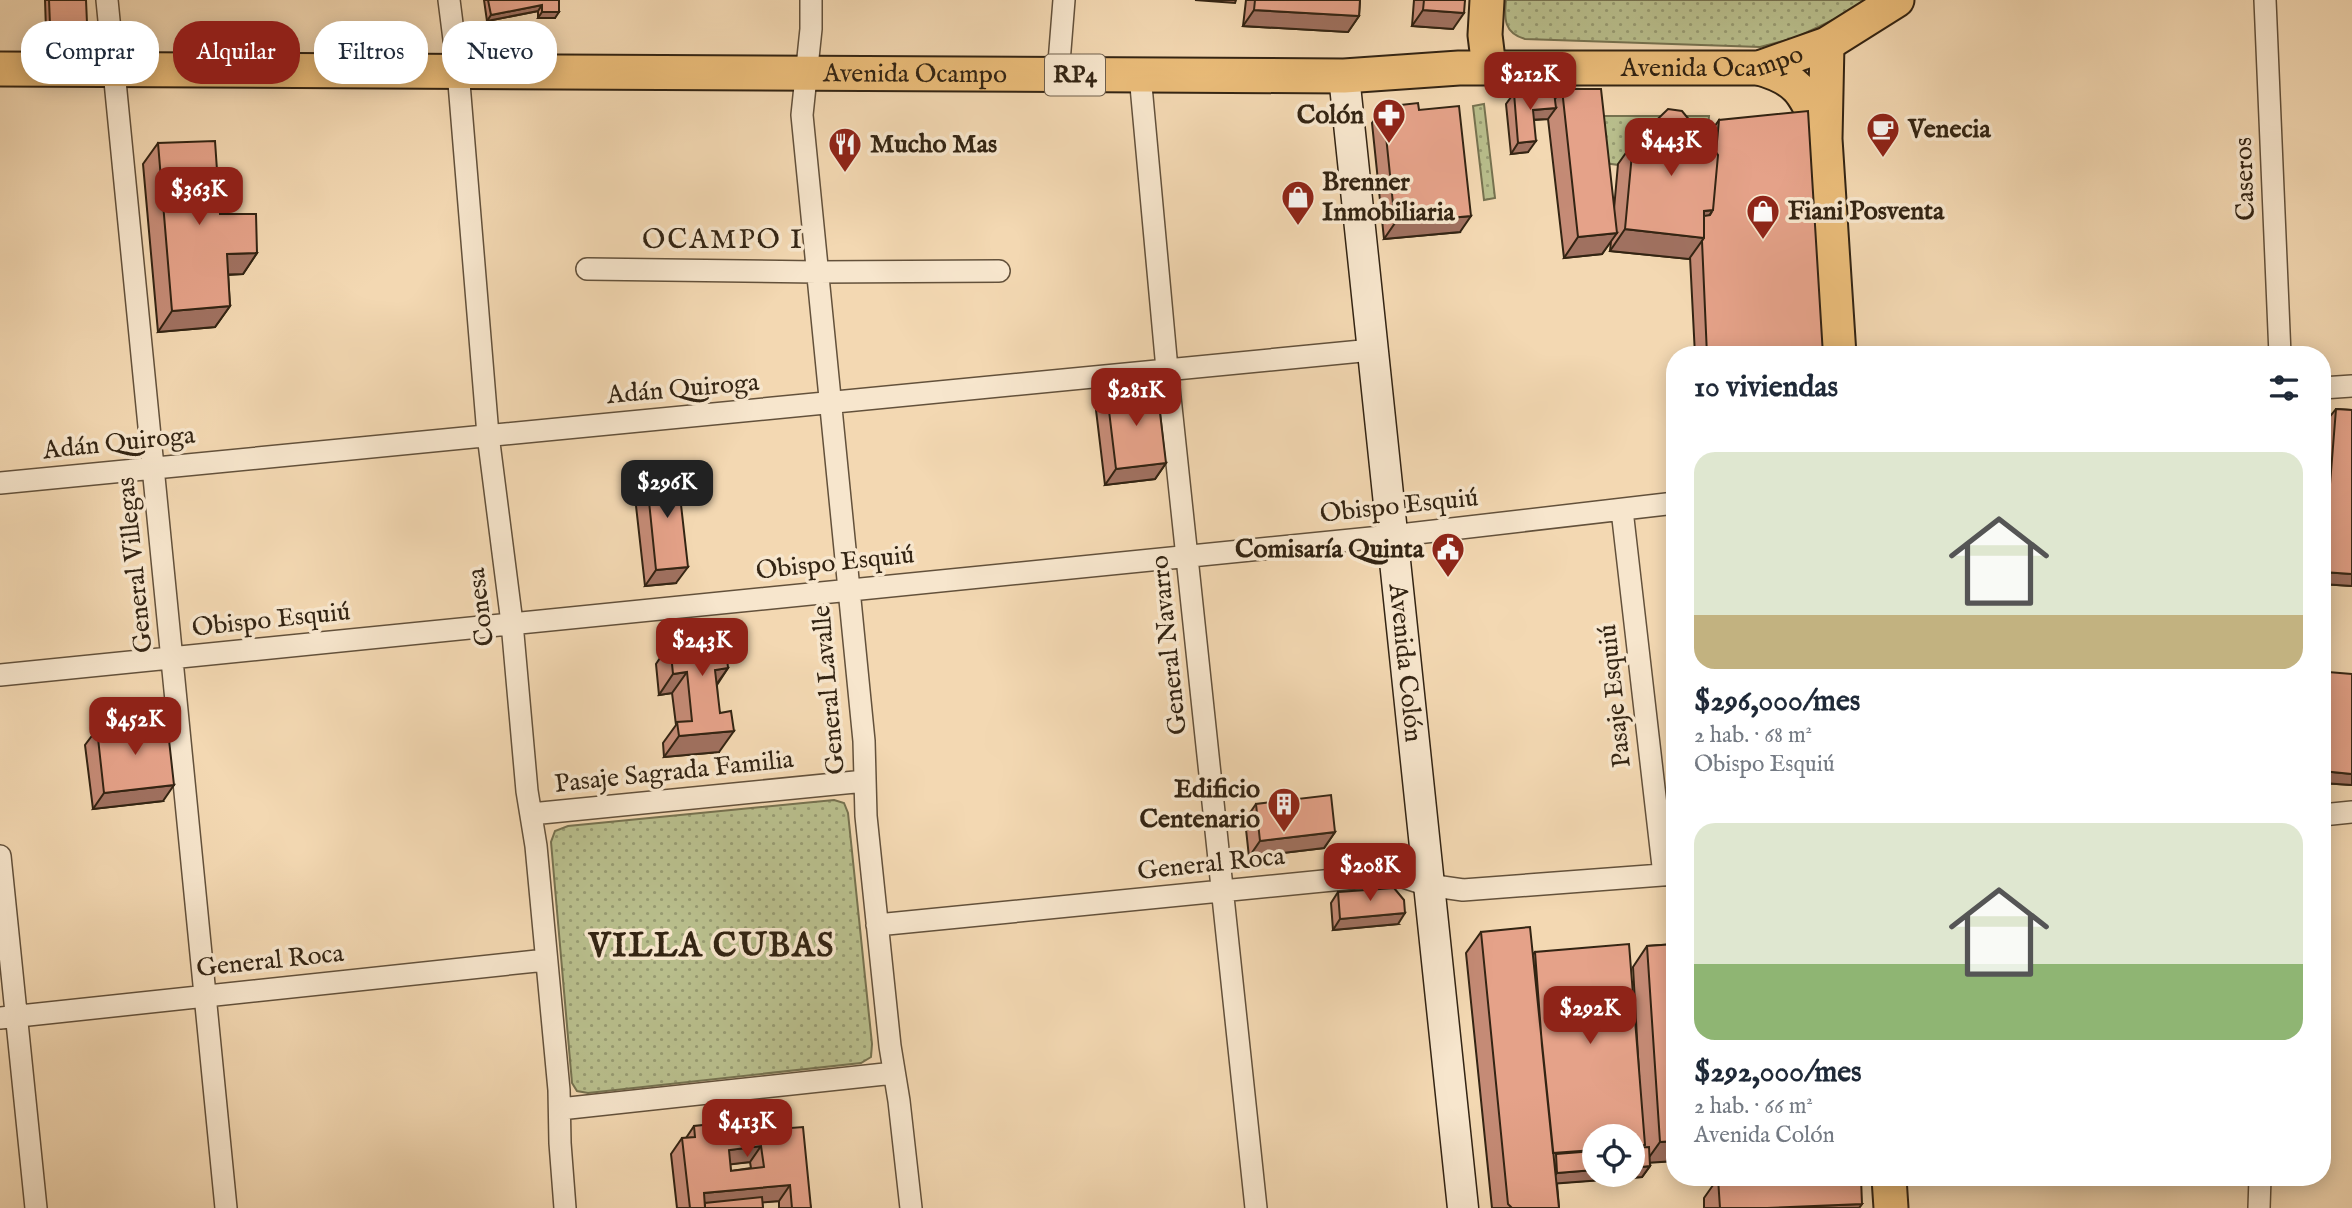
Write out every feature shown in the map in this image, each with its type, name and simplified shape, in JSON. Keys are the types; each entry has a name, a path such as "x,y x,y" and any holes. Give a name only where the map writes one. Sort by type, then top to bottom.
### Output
{"main road":[{"path":"1487,0 1485,35 1489,68"},
{"name":"Avenida Ocampo","path":"557,71 1344,76 1460,68 1759,68 1827,44 1897,0"},
{"path":"1827,44 1825,139 1838,346"},
{"path":"1759,68 1785,77 1804,93 1825,139"},
{"name":"Avenida Ocampo","path":"0,69 21,69"},
{"name":"Avenida Ocampo","path":"159,69 442,71"},
{"path":"1890,1186 1891,1208"}],"street":[{"name":"General Villegas","path":"107,0 109,21"},
{"name":"Conesa","path":"449,0 452,21"},
{"name":"General Lavalle","path":"811,0 811,29 802,115 864,741 866,816 911,1208"},
{"path":"1058,75 1064,0"},
{"name":"Caseros","path":"2265,0 2280,346"},
{"name":"General Navarro","path":"1140,75 1167,369 1256,1208"},
{"name":"Avenida Colón","path":"1344,76 1462,1208"},
{"name":"General Villegas","path":"115,84 226,1208"},
{"name":"Conesa","path":"459,84 488,435 512,623 527,791 536,846 547,960 560,1109 565,1208"},
{"path":"587,269 999,271"},
{"name":"Adán Quiroga","path":"0,483 1371,350"},
{"path":"2331,387 2352,386"},
{"name":"Obispo Esquiú","path":"0,675 1391,536 1666,504"},
{"name":"Pasaje Esquiú","path":"1622,510 1666,852"},
{"name":"Pasaje Sagrada Familia","path":"531,814 865,781"},
{"path":"2331,814 2352,812"},
{"path":"0,856 9,1017 36,1208"},
{"name":"General Roca","path":"877,925 1394,874 1428,885 1463,890 1666,875"},
{"name":"General Roca","path":"9,1017 547,960"},
{"path":"560,1109 894,1073"},
{"path":"2259,1208 2260,1186"}],"green space":[{"path":"1506,0 1866,0 1795,38 1760,47 1525,39 1509,29 1505,13"},
{"path":"1484,104 1495,198 1484,200 1473,106"},
{"path":"1602,116 1709,116 1704,176 1604,163"},
{"path":"834,800 844,803 848,813 872,1044 871,1057 861,1063 588,1093 577,1091 572,1083 551,842 555,831 568,826"}],"building":[{"path":"49,0 86,0 87,21 50,21"},
{"path":"488,0 559,0 559,12 542,12 542,5 491,15"},
{"path":"1255,0 1360,0 1359,16 1254,10"},
{"path":"1424,0 1465,0 1464,13 1423,10"},
{"path":"1562,89 1601,89 1617,233 1578,237"},
{"path":"1554,92 1556,108 1533,110 1536,141 1518,143 1514,93"},
{"path":"1418,103 1419,110 1459,106 1471,216 1395,223 1383,107"},
{"path":"1668,109 1682,111 1718,155 1713,210 1704,211 1704,238 1625,229 1633,143"},
{"path":"1808,111 1822,346 1707,346 1702,241 1704,216 1710,215 1713,210 1719,120"},
{"path":"215,141 220,214 256,214 257,253 227,254 230,306 172,311 158,143"},
{"path":"1157,388 1166,463 1116,469 1107,394"},
{"path":"2336,409 2352,410 2352,574 2331,573 2331,472"},
{"path":"677,469 688,567 656,570 646,472"},
{"path":"702,619 711,626 712,639 725,638 728,668 715,670 720,713 731,711 734,731 679,736 677,722 692,721 687,672 673,674 670,643 684,642 682,629 690,621"},
{"path":"2331,672 2352,674 2352,774 2331,772"},
{"path":"167,722 174,785 104,793 97,729"},
{"path":"1331,795 1335,832 1260,841 1256,804"},
{"path":"1394,888 1404,900 1405,913 1340,919 1338,892"},
{"path":"1530,927 1559,1208 1512,1208 1508,1204 1481,932"},
{"path":"1629,944 1643,1124 1582,1124 1582,1151 1553,1153 1535,952"},
{"path":"1666,945 1666,1142 1660,1142 1647,946"},
{"path":"789,1116 791,1128 803,1127 811,1208 792,1208 790,1185 704,1193 705,1208 690,1208 682,1138 695,1137 694,1126","holes":["761,1146 764,1167 731,1171 729,1150"]},
{"path":"1645,1147 1649,1147 1650,1166 1645,1167"},
{"path":"1582,1152 1582,1171 1557,1173 1556,1154"},
{"path":"1719,1186 1861,1186 1862,1204 1720,1208"},
{"path":"762,1197 763,1208 705,1208 705,1203"}],"place":[{"name":"Colón","path":"1389,145"},
{"name":"Venecia","path":"1883,159"},
{"name":"Mucho Mas","path":"845,174"},
{"name":"Brenner Inmobiliaria","path":"1298,227"},
{"name":"Fiani Posventa","path":"1763,241"},
{"name":"Comisaría Quinta","path":"1448,579"},
{"name":"Edificio Centenario","path":"1284,834"}],"district":[{"name":"OCAMPO I","path":"723,240"},
{"name":"VILLA CUBAS","path":"712,947"}]}
